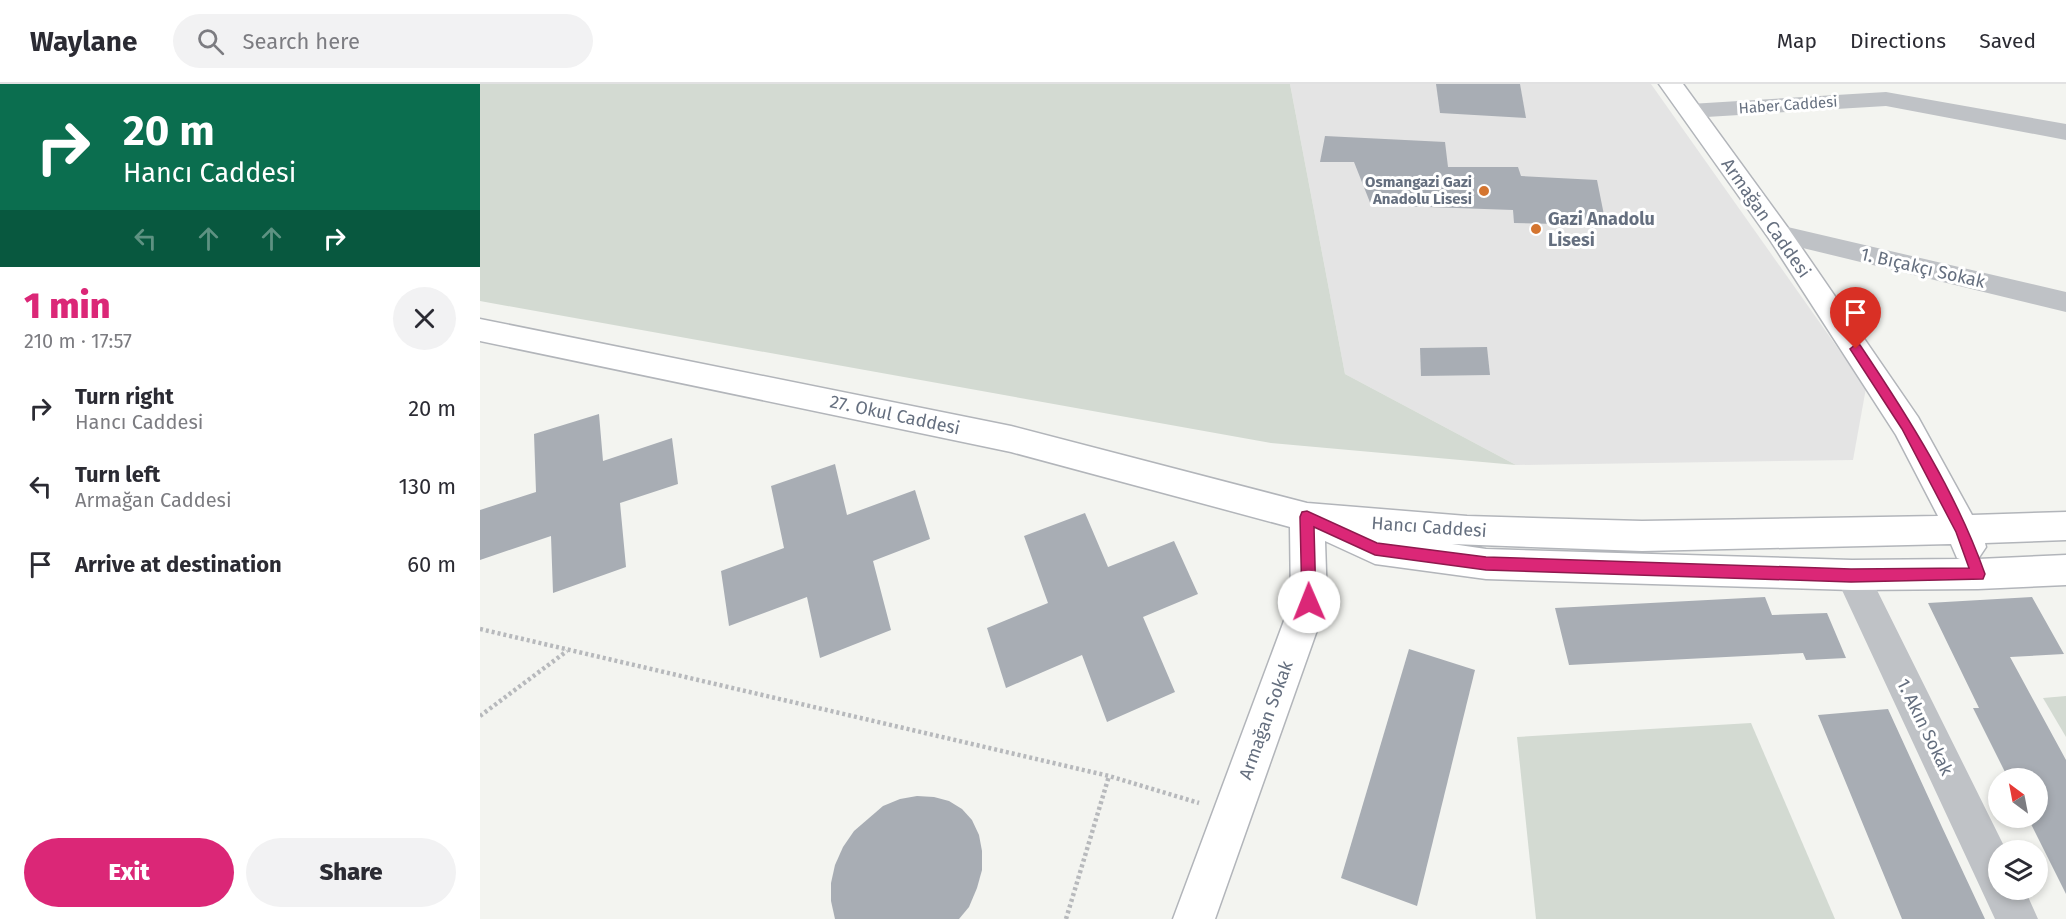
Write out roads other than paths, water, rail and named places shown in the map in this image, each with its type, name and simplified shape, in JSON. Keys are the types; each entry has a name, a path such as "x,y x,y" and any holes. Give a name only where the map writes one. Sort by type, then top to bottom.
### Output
{"main road":[{"name":"Armağan Caddesi","path":"1671,84 1779,234 1907,426 1963,530 1978,574"},
{"name":"27. Okul Caddesi","path":"480,330 1011,439 1307,517"},
{"name":"Hancı Caddesi","path":"1307,517 1467,531 1642,536 2066,526"},
{"name":"Hancı Caddesi","path":"1307,517 1375,549 1486,564 1851,575 1978,574 2066,570"},
{"name":"Armağan Sokak","path":"1194,919 1309,602 1307,517"}],"street":[{"name":"Haber Caddesi","path":"1690,111 1882,92 2066,132"},
{"name":"1. Bıçakçı Sokak","path":"1779,234 2066,302"},
{"name":"1. Akın Sokak","path":"1851,575 1988,858"},
{"path":"2008,900 2017,919"}],"place":[{"name":"Osmangazi Gazi Anadolu Lisesi","path":"1484,191"},
{"name":"Gazi Anadolu Lisesi","path":"1536,229"}]}
